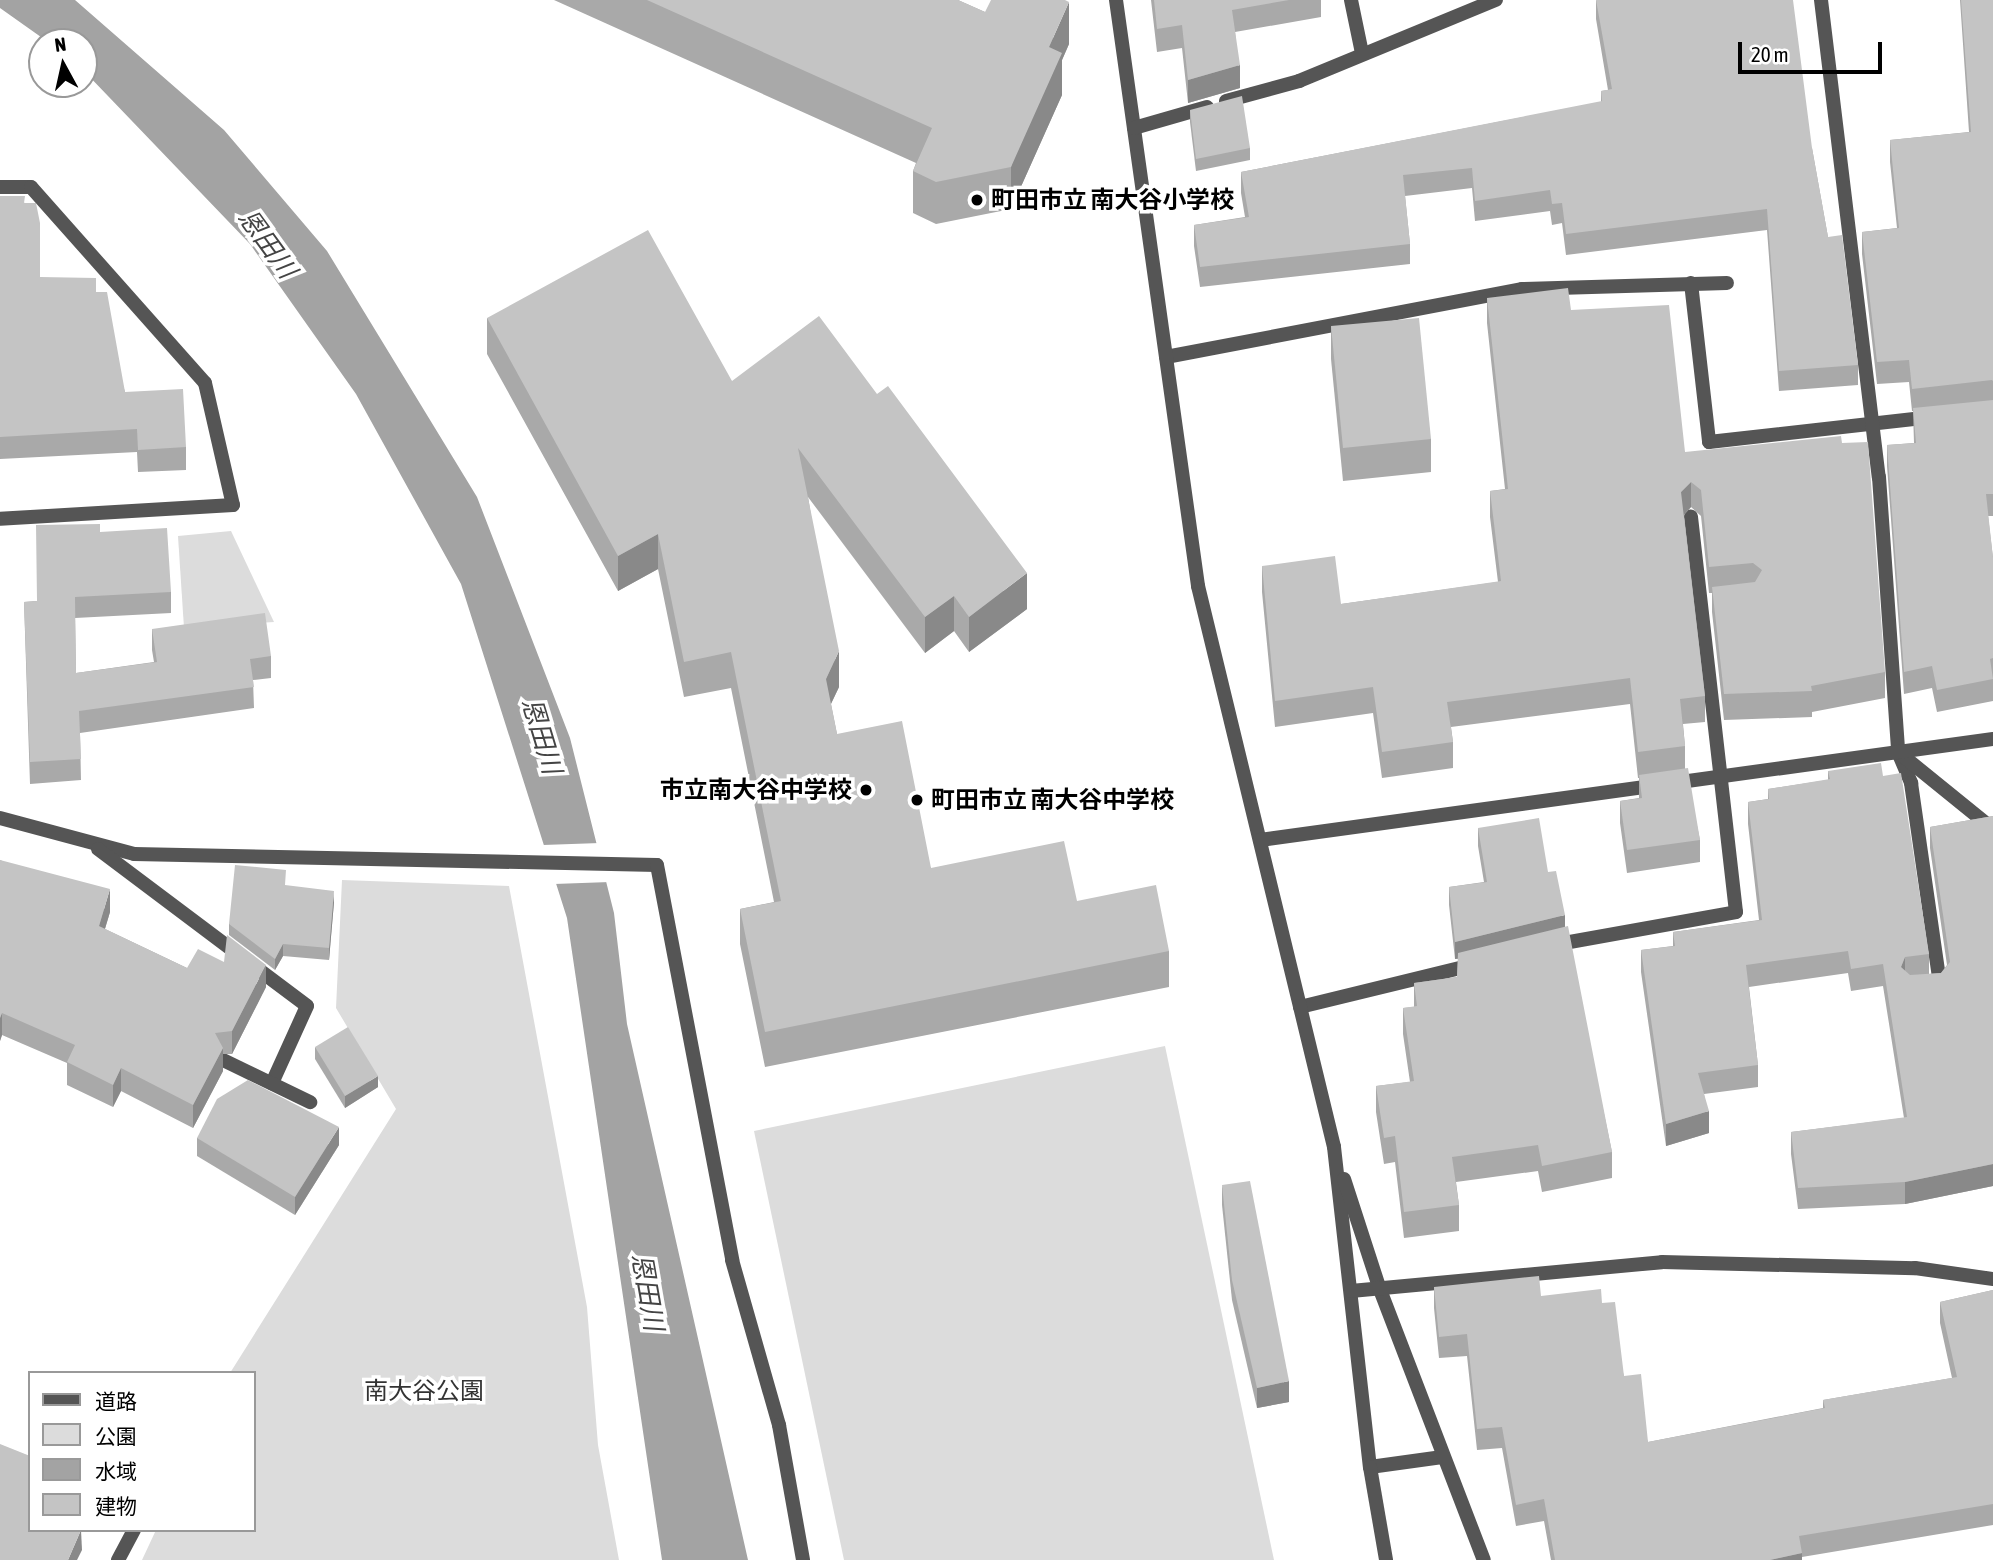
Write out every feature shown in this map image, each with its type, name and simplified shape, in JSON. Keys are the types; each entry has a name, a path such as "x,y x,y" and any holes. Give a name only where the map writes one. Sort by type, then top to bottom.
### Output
{"street":[{"path":"1116,0 1198,586 1334,1147 1379,1287 1442,1457 1484,1560"},
{"path":"1351,0 1362,53"},
{"path":"1134,128 1299,80 1496,0"},
{"path":"1821,0 1872,422 1898,752 1911,783 1940,985 1920,986"},
{"path":"0,187 31,187 205,383 233,505 0,519"},
{"path":"1691,283 1709,442 1953,415"},
{"path":"1166,357 1522,289 1727,283"},
{"path":"1538,949 1736,912 1708,603 1691,517"},
{"path":"1260,840 1993,739"},
{"path":"1898,752 1993,829"},
{"path":"0,818 94,846 134,854 536,867 657,865 732,1260 779,1425 803,1560"},
{"path":"94,846 307,1006 272,1083"},
{"path":"1300,1007 1499,958"},
{"path":"223,1060 310,1102"},
{"path":"1334,1147 1370,1467 1386,1560"},
{"path":"1351,1291 1662,1262 1915,1268 1993,1279"},
{"path":"1370,1467 1442,1457"},
{"path":"118,1560 133,1532"}],"green space":[{"path":"231,531 274,622 184,628 178,536"},
{"name":"南大谷公園","path":"342,880 509,886 587,1307 598,1445 619,1560 142,1560 155,1532 256,1532 256,1371 231,1371 396,1109 336,1008"},
{"path":"1165,1046 1274,1560 844,1560 754,1131"}],"water":[{"name":"恩田川","path":"0,0 75,0 224,130 327,251 477,497 570,738 614,913 627,1024 748,1560 662,1560 567,918 461,584 356,394 250,244 98,86 98,28 28,28 0,8"}],"pier":[{"path":"600,843 610,882 554,884 543,845"}],"building":[{"path":"647,0 958,0 985,12 991,0 1069,2 1049,47 1062,53 1011,167 936,182 913,171 932,128"},
{"path":"1154,0 1289,0 1232,10 1240,65 1188,80 1182,25 1157,29"},
{"path":"1596,0 1793,0 1812,148 1828,237 1842,235 1858,365 1779,371 1767,209 1566,234 1562,203 1552,204 1550,190 1475,201 1472,168 1403,175 1410,244 1200,267 1194,225 1249,217 1241,172 1602,101 1601,91 1612,89"},
{"path":"1961,0 1993,0 1993,381 1912,389 1909,360 1877,362 1862,232 1899,228 1890,140 1971,132"},
{"path":"1242,96 1250,148 1196,159 1190,110"},
{"path":"0,196 25,196 24,203 36,203 40,223 40,277 96,278 96,292 107,292 125,392 183,389 186,447 138,450 137,429 0,437"},
{"path":"648,230 732,381 819,316 877,394 888,386 1027,573 969,617 954,596 925,617 798,448 839,651 826,679 837,734 902,721 931,868 1064,841 1077,901 1156,885 1169,951 765,1032 740,909 781,901 731,652 684,662 658,534 618,556 487,318"},
{"path":"1568,288 1571,310 1669,305 1685,452 1841,436 1842,443 1868,442 1885,672 1811,686 1812,691 1724,694 1712,587 1755,582 1762,570 1753,563 1709,567 1701,490 1691,482 1681,492 1705,696 1680,699 1685,746 1638,752 1630,678 1447,702 1453,742 1382,752 1373,687 1275,701 1262,566 1335,556 1341,604 1501,581 1490,491 1508,489 1487,298"},
{"path":"1419,318 1431,439 1343,448 1331,326"},
{"path":"1993,400 1993,494 1986,494 1993,558 1993,658 1990,659 1993,679 1937,690 1932,666 1904,672 1887,445 1916,443 1913,408"},
{"path":"100,524 100,532 167,528 171,592 75,597 76,673 157,662 152,629 265,613 271,656 250,659 254,687 79,711 81,759 30,762 24,602 37,601 36,525"},
{"path":"1881,763 1883,776 1901,773 1929,954 1905,957 1901,967 1910,975 1941,973 1950,962 1930,827 1993,816 1993,1164 1905,1182 1798,1188 1791,1132 1907,1117 1883,964 1851,969 1848,951 1746,965 1758,1065 1698,1073 1709,1111 1666,1124 1641,950 1675,946 1673,932 1762,920 1748,802 1769,799 1768,789 1830,779 1828,771"},
{"path":"1688,768 1700,840 1627,850 1620,801 1642,798 1639,775"},
{"path":"1539,818 1548,872 1556,871 1565,915 1455,942 1449,887 1487,882 1478,828"},
{"path":"0,860 110,889 99,926 187,968 198,949 224,962 227,935 266,965 232,1031 215,1033 223,1048 193,1105 121,1068 113,1085 67,1062 75,1045 2,1013 0,1018"},
{"path":"235,865 286,870 285,885 334,891 329,948 283,944 275,959 229,924"},
{"path":"1568,926 1612,1152 1542,1166 1538,1145 1452,1157 1459,1205 1404,1212 1395,1136 1384,1138 1376,1086 1414,1081 1403,1008 1417,1006 1414,983 1457,977 1458,953"},
{"path":"348,1027 378,1076 345,1096 315,1047"},
{"path":"248,1080 339,1127 295,1197 197,1138 217,1099"},
{"path":"1250,1181 1289,1381 1257,1388 1232,1280 1222,1185"},
{"path":"1539,1276 1541,1296 1601,1289 1602,1303 1615,1302 1624,1376 1641,1374 1648,1442 1825,1408 1823,1400 1957,1377 1940,1302 1993,1290 1993,1504 1799,1536 1802,1553 1770,1560 1555,1560 1544,1499 1516,1505 1502,1427 1477,1429 1467,1334 1439,1337 1434,1287"},
{"path":"0,1444 28,1455 28,1532 80,1532 68,1560 0,1560"}],"place":[{"name":"町田市立 南大谷小学校","path":"977,200"},
{"name":"市立南大谷中学校","path":"866,790"},
{"name":"町田市立 南大谷中学校","path":"917,800"}]}
